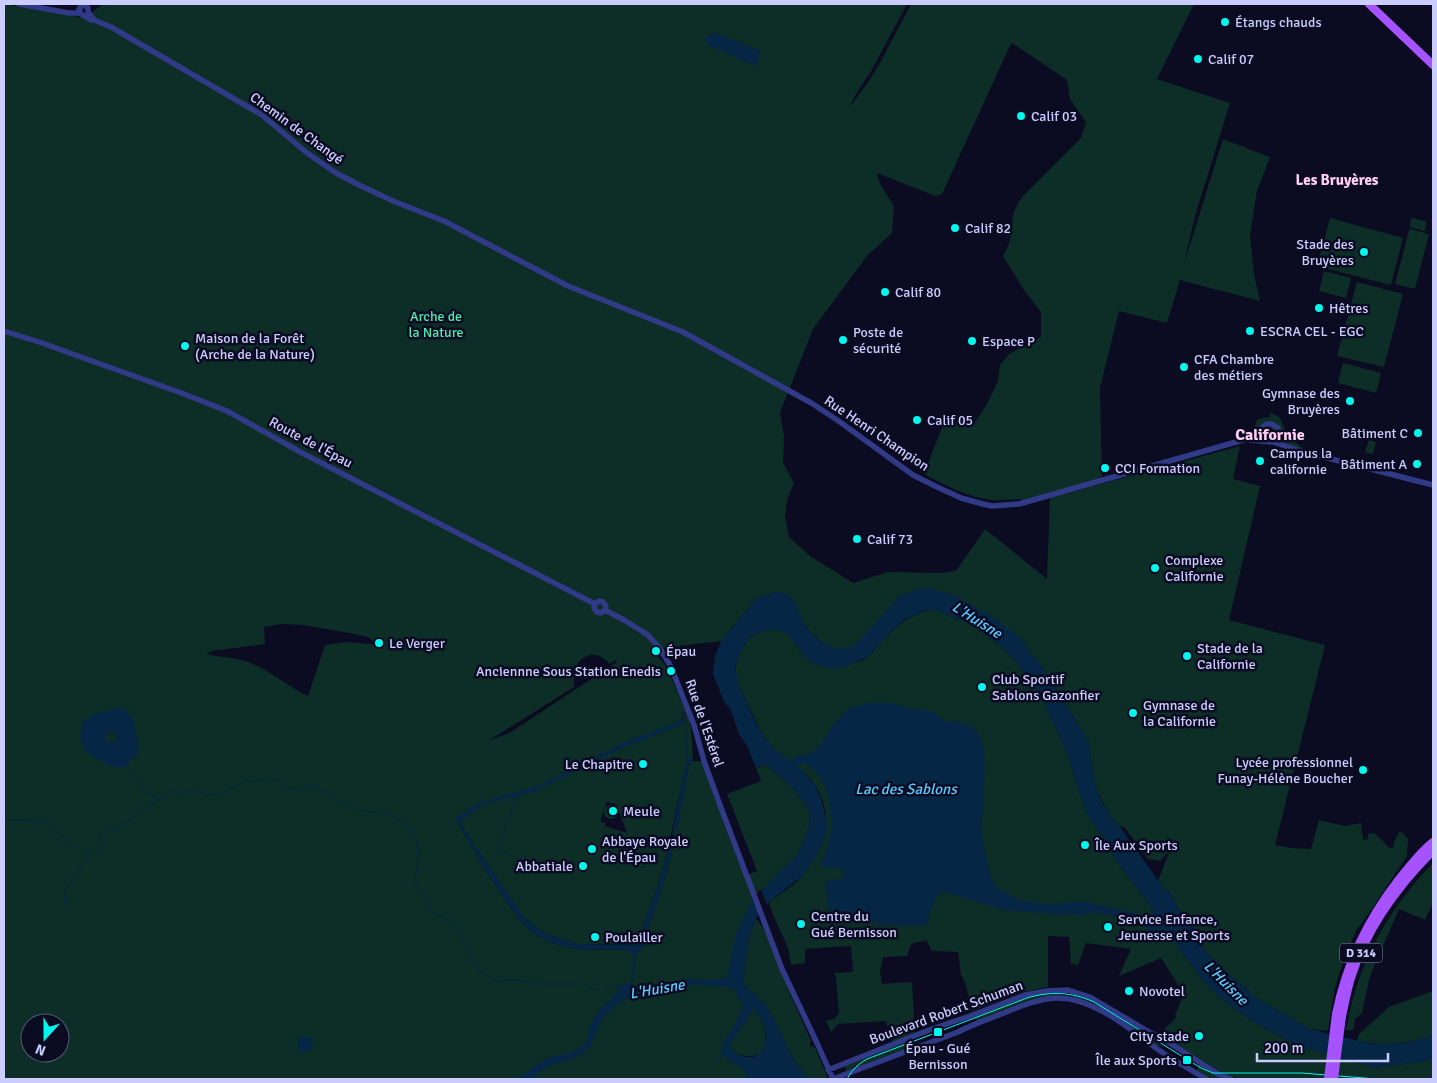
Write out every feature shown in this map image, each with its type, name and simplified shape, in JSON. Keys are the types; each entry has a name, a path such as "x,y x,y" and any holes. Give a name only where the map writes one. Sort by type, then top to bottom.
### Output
{"main road":[{"path":"1369,4 1433,65"},
{"name":"D 314","path":"1328,1079 1345,977 1367,928 1392,888 1433,842"},
{"name":"D 314","path":"1334,1079 1339,1015 1351,978 1373,928 1415,870 1433,851"}],"street":[{"path":"19,4 84,14"},
{"path":"81,5 79,10 84,14"},
{"name":"Chemin de Changé","path":"84,14 111,27 262,115 307,153 336,172 393,201 441,219 543,274"},
{"name":"Rue Henri Champion","path":"543,274 683,332 813,404 914,475 961,498 992,506 1019,504 1243,440 1260,433"},
{"name":"Route de l'Épau","path":"4,331 42,343 227,411 304,454 595,604 599,601 603,602 606,606 605,610"},
{"path":"1273,442 1277,440 1279,435 1278,428 1272,424 1267,424 1263,426 1260,433 1264,441 1433,485"},
{"path":"1279,435 1294,449"},
{"name":"Rue Henri Champion","path":"1243,440 1264,441"},
{"name":"Rue de l'Estérel","path":"605,610 648,635 661,650 671,667 694,725 704,761 782,969 828,1070"},
{"name":"Boulevard Robert Schuman","path":"828,1070 1025,995 1068,990 1078,992 1097,1001 1165,1040 1218,1074 1231,1079"},
{"name":"Boulevard Robert Schuman","path":"833,1079 1027,1004 1058,998 1077,1001 1099,1009 1206,1079"},
{"path":"828,1070 833,1079"}],"green space":[{"name":"Arche de la Nature","path":"4,4 85,18 103,4 907,4 850,107 880,63 911,4 1194,4 1157,79 1230,103 1195,216 1184,264 1223,139 1270,157 1257,191 1250,235 1254,274 1260,301 1180,280 1167,323 1119,311 1100,388 1102,481 1031,501 1021,499 993,500 967,494 924,474 943,425 954,423 974,424 987,404 998,381 1000,365 1009,354 1041,337 1041,312 1026,293 1003,256 1010,240 1013,217 1018,203 1081,138 1086,122 1070,99 1067,80 1012,43 942,194 935,196 877,173 880,184 894,206 892,233 867,256 813,329 780,413 784,436 783,463 794,483 787,500 785,517 789,537 810,556 853,583 888,572 942,573 956,571 985,529 1047,579 1050,498 1240,446 1233,479 1260,486 1229,620 1325,645 1275,845 1311,849 1319,820 1345,826 1361,823 1363,840 1368,839 1368,834 1374,833 1389,848 1393,848 1399,832 1403,833 1408,839 1407,856 1356,931 1335,988 1328,1031 1310,1029 1253,996 1204,950 1169,892 1158,881 1170,850 1160,861 1148,859 1125,828 1119,826 1111,817 1097,791 1089,742 1043,668 1020,638 901,595 869,632 855,645 850,648 837,649 824,644 813,635 802,619 794,600 775,592 757,598 721,641 670,647 654,651 667,668 686,712 683,713 681,721 664,728 684,724 685,714 687,713 691,727 693,758 688,758 664,866 647,917 635,945 579,944 545,934 523,917 460,823 457,822 488,874 527,928 540,937 567,947 596,950 628,950 631,953 642,947 666,875 676,835 673,834 674,829 677,829 690,761 704,761 747,875 757,871 727,794 761,781 756,768 764,763 795,790 810,812 809,827 802,846 795,858 753,911 736,976 748,1003 727,1045 732,1055 755,1079 4,1079","holes":["281,624 303,625 355,634 367,637 381,645 346,642 325,645 308,696 250,663 206,654 212,651 265,644 264,627","590,655 603,658 610,664 616,660 617,662 511,732 488,741 574,687 576,667 581,660","607,802 616,804 627,833 604,826 606,824 601,822"]},
{"path":"1330,218 1403,238 1391,285 1317,266"},
{"path":"1411,218 1426,221 1425,231 1410,227"},
{"path":"1409,230 1429,234 1415,289 1395,284"},
{"path":"1324,271 1351,278 1346,298 1319,291"},
{"path":"1357,282 1403,294 1384,367 1337,356"},
{"path":"1343,363 1381,373 1376,393 1338,383"},
{"path":"1269,413 1274,414 1280,419 1287,434 1303,449 1276,441 1278,428 1265,425 1260,435 1262,438 1260,441 1266,445 1256,443 1254,431 1256,422 1258,419 1270,417"},
{"path":"1270,426 1275,428 1277,433 1275,438 1270,440 1265,438 1263,433 1265,428"},
{"path":"1369,440 1376,442 1373,454 1365,452"},
{"path":"933,609 974,626 1000,645 1017,662 1041,696 1048,710 1068,755 1086,811 1117,862 1154,910 1174,942 1202,979 1224,1001 1256,1023 1299,1046 1375,1068 1425,1061 1433,1057 1433,1079 1240,1079 1222,1073 1159,1034 1176,1018 1175,1015 1184,994 1161,958 1119,976 1131,949 1086,943 1078,965 1071,964 1069,937 1048,936 1048,987 1023,992 972,1011 965,982 961,975 958,952 932,951 926,940 911,944 907,956 883,957 880,972 882,984 912,982 915,1035 892,1043 891,1026 887,1026 886,1021 838,1024 831,1032 826,1021 834,1019 839,1013 834,973 853,972 851,946 805,949 805,963 791,965 788,948 769,902 802,876 825,820 825,809 819,792 810,778 773,748 758,726 739,686 736,666 742,649 749,640 757,633 770,629 787,633 808,659 826,667 839,667 870,656 898,626 917,614"},
{"path":"611,805 616,807 618,812 616,817 611,819 606,817 604,812 606,807"},
{"path":"1433,863 1433,903 1425,920 1399,909 1370,976 1362,1013 1355,1019 1353,1030 1346,1030 1352,1001 1368,956 1386,923 1408,891"},
{"path":"756,918 765,931 811,1041 810,1046 815,1047 828,1079 808,1079 792,1057 770,1012 743,983 748,941"},
{"path":"1433,991 1433,1036 1396,1043 1377,1044 1358,1041 1358,1035 1389,1007"},
{"path":"1059,992 1060,996 977,1021 975,1019 976,1016 1008,1003 1037,994"},
{"path":"1073,994 1086,996 1162,1041 1158,1047 1147,1038 1072,997"},
{"path":"753,1007 764,1027 766,1039 760,1053 755,1056 745,1056 730,1049 733,1038"},
{"path":"912,1039 915,1046 846,1072 845,1066"},
{"path":"1200,1064 1227,1079 1209,1079 1196,1071"}],"water":[{"path":"713,33 761,51 756,66 708,45 705,40"},
{"path":"929,588 955,596 993,617 1020,638 1043,668 1089,742 1097,791 1111,817 1164,889 1169,892 1204,950 1226,972 1253,996 1310,1029 1371,1044 1404,1043 1433,1036 1433,1057 1425,1061 1375,1068 1299,1046 1256,1023 1224,1001 1202,979 1174,942 1133,922 1104,914 1055,914 1003,910 943,891 934,901 927,924 923,926 883,925 866,920 837,921 833,919 830,916 825,882 843,878 844,871 843,869 820,866 829,842 831,828 828,795 820,777 800,757 812,753 821,745 831,728 849,708 870,703 891,703 934,712 945,721 959,722 973,727 981,739 984,749 985,770 981,834 990,874 1000,890 1020,900 1051,905 1086,902 1147,916 1151,916 1154,910 1117,862 1086,811 1068,755 1041,696 1017,662 1000,645 974,626 933,609 923,611 904,620 891,631 870,656 838,668 830,668 812,663 787,633 772,629 752,636 745,644 735,666 738,684 764,737 774,749 801,769 815,785 826,818 825,837 809,867 801,877 769,902 756,918 748,941 743,983 765,1004 792,1057 808,1079 748,1079 742,1067 732,1063 723,1055 719,1058 717,1057 723,1052 722,1045 744,1006 732,988 698,984 657,992 631,994 604,1016 586,1052 545,1068 531,1079 518,1079 548,1058 579,1049 587,1041 589,1029 598,1011 614,996 621,985 631,982 634,957 628,950 596,950 567,947 540,937 527,928 488,874 456,820 457,817 481,802 539,786 624,742 681,721 683,713 687,712 684,724 622,748 534,792 483,804 460,822 525,919 545,934 579,944 635,945 664,867 671,837 675,838 666,875 642,947 636,956 632,988 679,980 723,979 727,977 736,934 750,904 779,872 795,858 809,827 810,812 795,790 764,763 761,767 756,768 747,746 739,734 730,708 725,704 713,674 715,656 721,641 757,598 775,592 783,592 794,600 805,626 818,640 834,648 849,648 859,641 901,595","holes":["753,1008 760,1016 766,1036 765,1045 761,1053 754,1057 744,1057 732,1051 730,1045"]},
{"path":"122,708 132,717 139,748 137,754 127,767 115,767 102,762 84,748 81,742 81,733 83,721 107,710","holes":["115,733 117,735 115,743 105,739 106,734"]},
{"path":"688,757 693,758 693,760 690,762 677,830 674,830 673,833 676,836 672,835"},
{"path":"311,1037 313,1045 308,1051 302,1053 299,1051 297,1039"}],"pier":[{"path":"761,889 768,908 760,918 752,898"}],"waterway":[{"path":"685,715 687,759"},
{"path":"785,768 800,759 808,759"},
{"path":"130,770 144,790 158,800"},
{"path":"76,846 88,855 103,848 99,837 106,832 114,830 173,791 179,793 199,791 204,795 217,794 227,791 245,780 254,781 261,779 269,782 278,780 286,787 299,791 310,786 316,786 333,795 339,803 362,811 394,816 413,831 419,852 415,881 417,886 432,912 451,922 456,927 478,971 497,981 518,980 541,984 582,984 593,989 599,989"},
{"path":"517,796 497,851 559,871"},
{"path":"4,820 43,822 72,844"},
{"path":"65,906 64,892 87,857"},
{"name":"L'Huisne","path":"605,989 612,986 621,988"}],"tram line":[{"path":"847,1079 867,1059 1027,998 1044,994 1069,994 1094,1002 1201,1068 1213,1073 1302,1073 1376,1079"}],"place":[{"name":"Étangs chauds","path":"1225,22"},
{"name":"Calif 07","path":"1198,59"},
{"name":"Calif 03","path":"1021,116"},
{"name":"Calif 82","path":"955,228"},
{"name":"Stade des Bruyères","path":"1364,252"},
{"name":"Calif 80","path":"885,292"},
{"name":"Hêtres","path":"1319,308"},
{"name":"ESCRA CEL - EGC","path":"1250,331"},
{"name":"Poste de sécurité","path":"843,340"},
{"name":"Espace P","path":"972,341"},
{"name":"Maison de la Forêt (Arche de la Nature)","path":"185,346"},
{"name":"CFA Chambre des métiers","path":"1184,367"},
{"name":"Gymnase des Bruyères","path":"1350,401"},
{"name":"Calif 05","path":"917,420"},
{"name":"Bâtiment C","path":"1418,433"},
{"name":"Campus la californie","path":"1260,461"},
{"name":"Bâtiment A","path":"1417,464"},
{"name":"CCI Formation","path":"1105,468"},
{"name":"Calif 73","path":"857,539"},
{"name":"Complexe Californie","path":"1155,568"},
{"name":"Le Verger","path":"379,643"},
{"name":"Épau","path":"656,651"},
{"name":"Stade de la Californie","path":"1187,656"},
{"name":"Anciennne Sous Station Enedis","path":"671,671"},
{"name":"Club Sportif Sablons Gazonfier","path":"982,687"},
{"name":"Gymnase de la Californie","path":"1133,713"},
{"name":"Le Chapitre","path":"643,764"},
{"name":"Lycée professionnel Funay-Hélène Boucher","path":"1363,770"},
{"name":"Meule","path":"613,811"},
{"name":"Île Aux Sports","path":"1085,845"},
{"name":"Abbaye Royale de l'Épau","path":"592,849"},
{"name":"Abbatiale","path":"583,866"},
{"name":"Centre du Gué Bernisson","path":"801,924"},
{"name":"Service Enfance, Jeunesse et Sports","path":"1108,927"},
{"name":"Poulailler","path":"595,937"},
{"name":"Novotel","path":"1129,991"},
{"name":"Épau - Gué Bernisson","path":"938,1032"},
{"name":"City stade","path":"1199,1036"},
{"name":"Île aux Sports","path":"1187,1060"}],"district":[{"name":"Les Bruyères","path":"1337,180"},
{"name":"Californie","path":"1270,434"}],"water label":[{"name":"Lac des Sablons","path":"906,789"}]}
